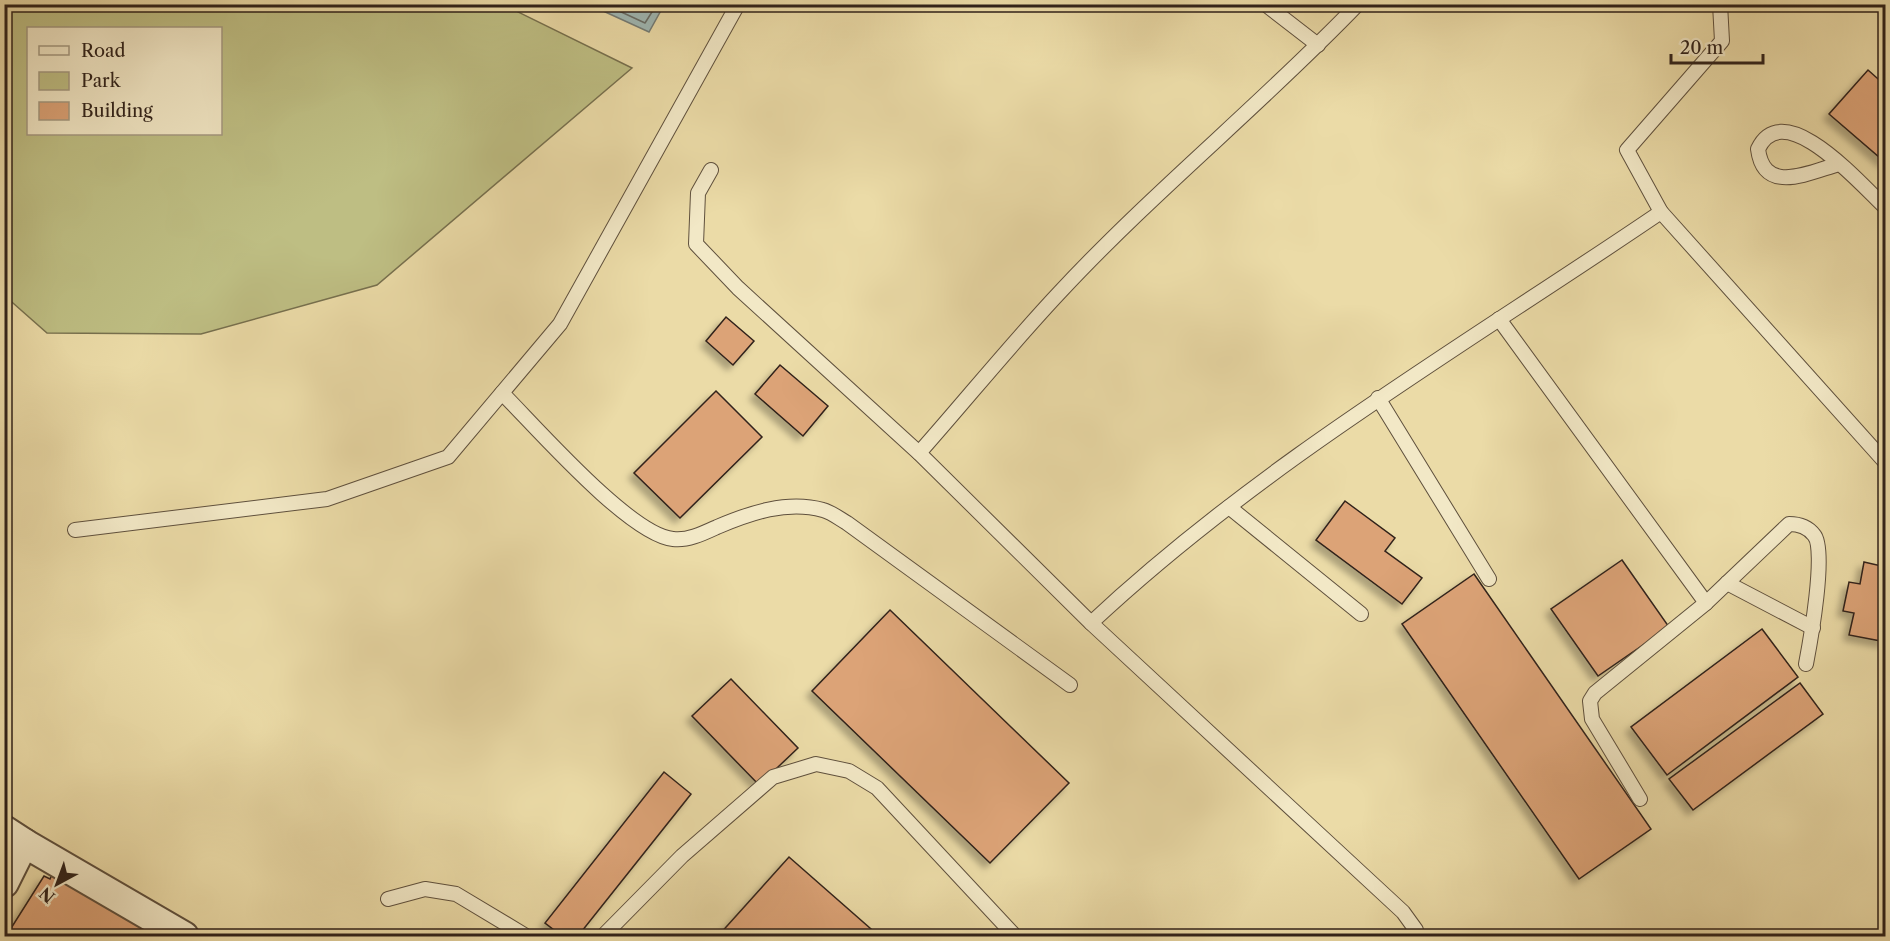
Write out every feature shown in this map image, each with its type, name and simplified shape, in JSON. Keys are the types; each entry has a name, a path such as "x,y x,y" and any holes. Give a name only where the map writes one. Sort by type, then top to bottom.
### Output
{"street":[{"path":"4,883 14,836 184,936"}],"lane":[{"path":"75,530 327,499 448,457 560,324 738,4"},
{"path":"1265,4 1318,45"},
{"path":"919,453 1060,292 1144,208 1318,45 1358,4"},
{"path":"1720,4 1722,40 1627,150 1661,212 1886,463"},
{"path":"1839,164 1788,178 1776,177 1763,166 1758,149 1768,135 1779,132 1795,133 1812,140 1839,164 1886,208"},
{"path":"711,170 698,193 696,244 738,288 919,453 1091,622 1402,912 1416,930 1416,936"},
{"path":"1091,622 1122,593 1229,507 1378,398 1661,212"},
{"path":"1499,319 1706,603"},
{"path":"502,393 617,508 652,533 675,539 699,535 744,516 786,506 824,510 847,523 1070,685"},
{"path":"1378,398 1489,579"},
{"path":"1229,507 1361,614"},
{"path":"1640,799 1592,719 1590,701 1595,693 1706,603 1782,528 1789,524 1805,528 1815,535 1819,550 1813,628 1806,664"},
{"path":"1727,583 1813,628"},
{"path":"603,936 682,856 772,777 816,764 849,771 877,788 1015,936"},
{"path":"388,899 425,889 456,894 526,936"}],"green space":[{"path":"5,4 504,5 632,68 377,285 201,334 47,333 5,296"}],"water":[{"path":"664,4 649,32 590,5"}],"building":[{"path":"1868,70 1886,86 1886,163 1829,114"},
{"path":"726,317 754,341 733,365 706,341"},
{"path":"780,365 828,406 803,436 755,394"},
{"path":"716,391 762,437 680,518 634,473"},
{"path":"1345,501 1395,538 1385,551 1422,578 1402,604 1316,540"},
{"path":"1622,560 1669,627 1598,676 1551,609"},
{"path":"1864,562 1886,567 1886,642 1849,635 1854,613 1843,611 1849,582 1860,584"},
{"path":"1474,574 1651,829 1579,879 1402,624"},
{"path":"890,610 1069,783 990,863 812,691"},
{"path":"1762,629 1798,677 1667,775 1631,727"},
{"path":"731,679 798,748 759,785 692,716"},
{"path":"1800,683 1823,714 1693,810 1669,779"},
{"path":"664,772 691,794 578,936 562,936 545,923"},
{"path":"789,857 879,936 718,936"},
{"path":"53,872 157,936 14,936 8,933 44,876 50,879"}]}
